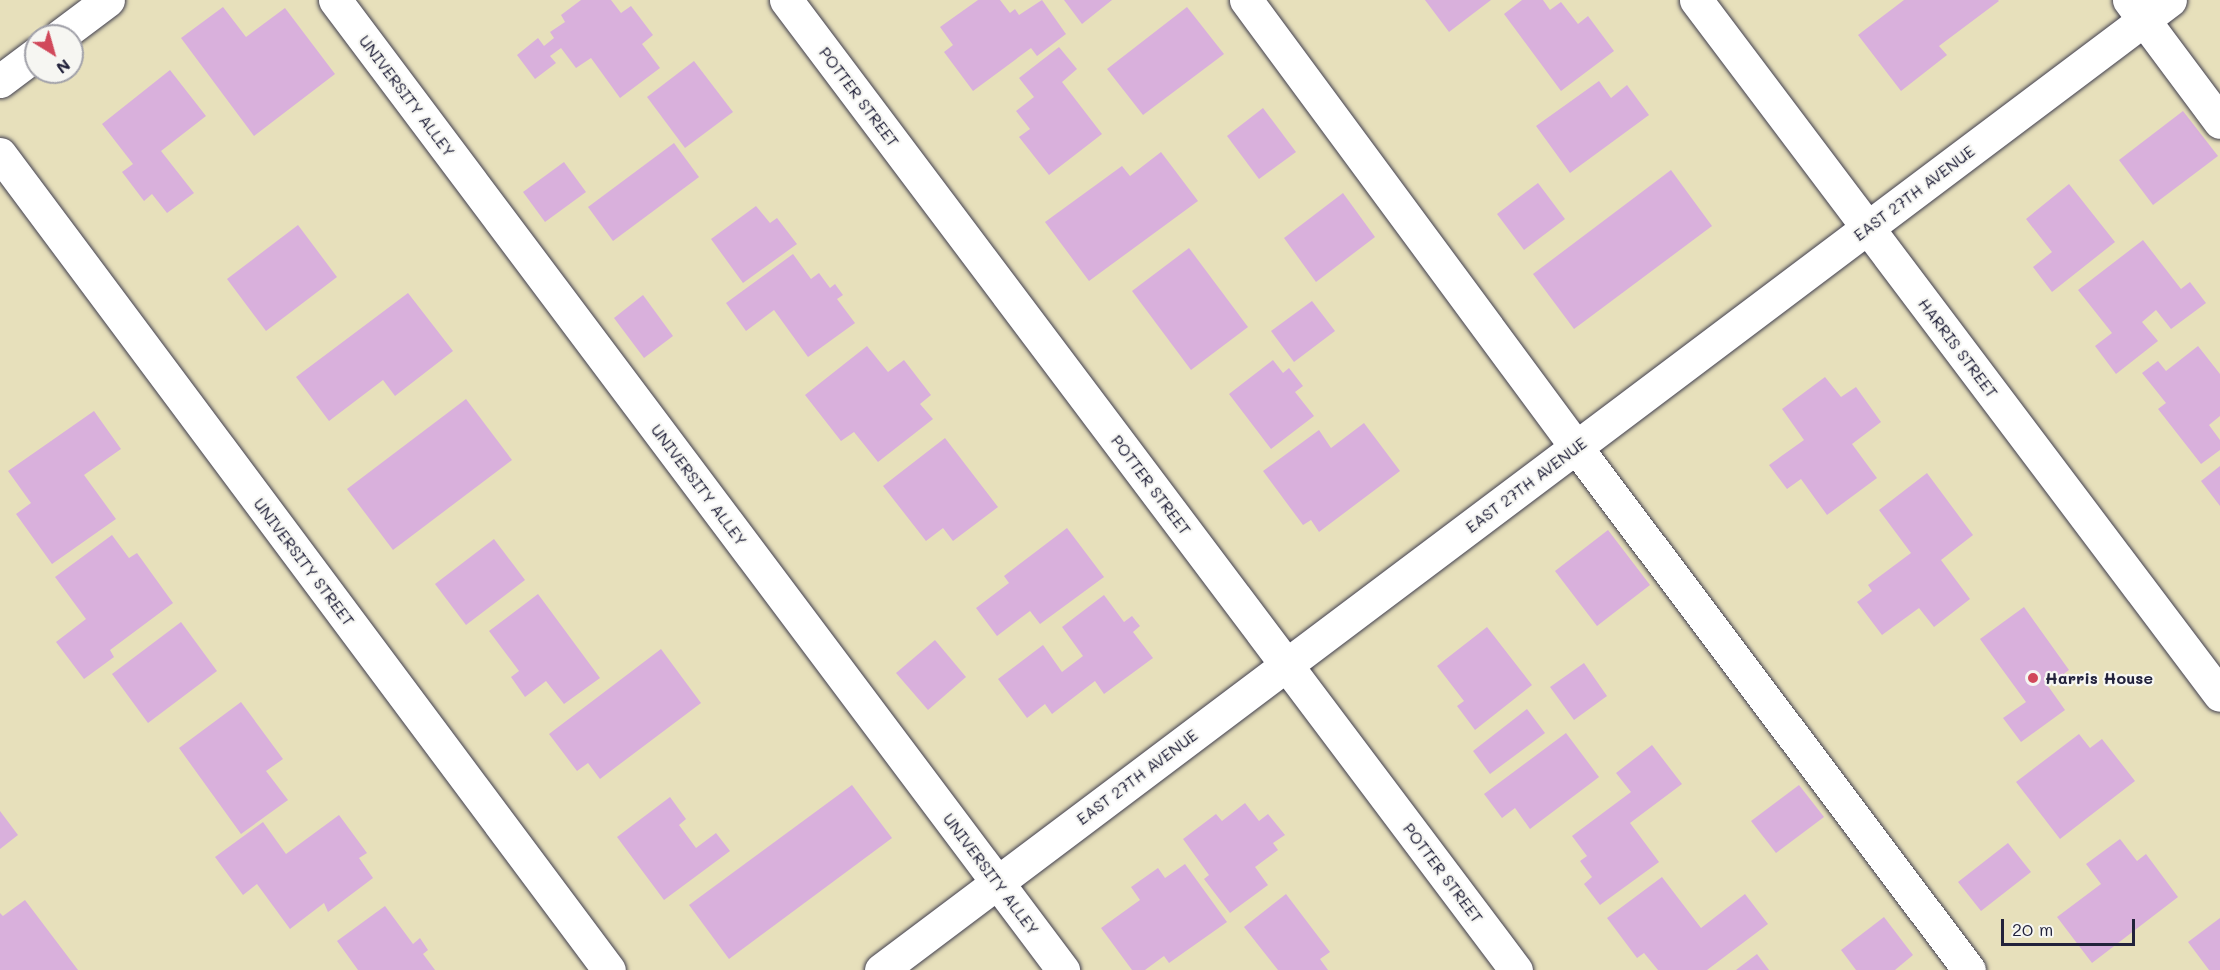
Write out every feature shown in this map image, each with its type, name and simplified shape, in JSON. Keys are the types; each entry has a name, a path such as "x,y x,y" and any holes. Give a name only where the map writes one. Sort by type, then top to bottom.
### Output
{"street":[{"path":"76,24 108,0"},
{"name":"UNIVERSITY ALLEY","path":"335,0 1063,970"},
{"name":"POTTER STREET","path":"786,0 1516,970"},
{"path":"1246,0 1576,447 1969,970"},
{"name":"HARRIS STREET","path":"1696,0 2220,695"},
{"name":"EAST 27TH AVENUE","path":"882,970 1868,228 2137,10 2170,0"},
{"path":"2137,10 2220,122"},
{"path":"0,81 24,63"},
{"name":"UNIVERSITY STREET","path":"0,154 609,970"}],"building":[{"path":"581,0 611,0 621,13 631,6 653,35 642,44 660,68 620,98 591,58 576,68 561,48 550,56 556,63 535,79 517,55 538,38 544,46 554,38 550,32 565,22 561,15"},
{"path":"978,0 1000,0 1010,13 1015,9 1019,15 1042,0 1066,34 1037,56 1031,48 973,91 944,52 953,45 940,27"},
{"path":"1064,0 1112,0 1082,24"},
{"path":"1425,0 1491,0 1449,32"},
{"path":"1522,0 1543,0 1550,10 1561,2 1578,24 1588,16 1614,51 1561,91 1504,14"},
{"path":"1904,0 1999,1 1939,46 1947,55 1901,91 1858,35"},
{"path":"223,7 246,37 285,8 335,74 254,136 181,38"},
{"path":"1187,7 1224,54 1143,115 1107,69"},
{"path":"1059,47 1077,69 1062,82 1102,134 1049,175 1019,137 1030,129 1016,111 1034,97 1019,78"},
{"path":"694,61 733,112 685,148 647,97"},
{"path":"170,70 206,116 161,151 194,193 167,213 152,194 144,201 122,172 133,164 102,124"},
{"path":"1599,81 1611,98 1627,85 1649,115 1570,173 1536,126"},
{"path":"1263,108 1296,152 1259,179 1227,136"},
{"path":"2183,111 2218,156 2153,205 2119,160"},
{"path":"674,143 699,177 613,241 588,207"},
{"path":"1161,152 1198,201 1089,281 1045,222 1122,166 1130,176"},
{"path":"564,162 586,192 545,222 523,192"},
{"path":"1671,170 1712,226 1574,329 1533,274"},
{"path":"1538,183 1565,219 1524,250 1497,214"},
{"path":"2069,184 2115,242 2052,292 2033,267 2052,252 2026,219"},
{"path":"1343,193 1375,237 1316,282 1284,238"},
{"path":"756,206 770,223 777,218 797,244 743,283 711,239"},
{"path":"298,225 337,277 266,331 227,279"},
{"path":"2143,240 2181,289 2190,282 2206,303 2171,329 2156,310 2142,322 2158,341 2116,374 2095,346 2112,333 2078,290"},
{"path":"1189,248 1248,327 1191,370 1132,291"},
{"path":"793,254 811,279 819,273 830,288 835,284 843,295 837,299 855,323 808,357 774,310 746,331 726,303"},
{"path":"408,293 453,351 395,396 383,380 329,421 296,377"},
{"path":"643,295 673,336 644,358 614,318"},
{"path":"1312,301 1335,331 1294,362 1271,331"},
{"path":"867,346 888,372 904,360 931,395 920,404 933,419 878,462 854,432 841,441 805,395"},
{"path":"2198,346 2220,374 2220,416 2209,425 2220,440 2220,450 2201,464 2158,409 2166,403 2142,373 2158,361 2166,371"},
{"path":"1273,360 1283,373 1289,368 1303,386 1295,392 1314,416 1271,449 1229,394"},
{"path":"1825,377 1841,397 1856,387 1881,422 1852,444 1877,478 1827,515 1801,479 1787,489 1769,465 1804,440 1782,409"},
{"path":"466,399 512,460 393,550 347,489"},
{"path":"94,411 121,449 84,475 116,519 52,564 16,514 31,503 8,471"},
{"path":"1364,423 1400,471 1319,532 1311,520 1303,525 1263,471 1319,430 1331,448"},
{"path":"945,438 998,507 953,541 943,528 926,541 883,486"},
{"path":"2220,466 2220,506 2201,481"},
{"path":"1927,473 1973,535 1941,560 1970,599 1934,627 1919,608 1882,635 1857,602 1872,591 1868,585 1911,553 1879,510"},
{"path":"1067,528 1104,577 1040,624 1030,611 997,636 976,608 1009,583 1004,576"},
{"path":"1608,530 1650,585 1597,626 1555,571"},
{"path":"112,535 129,558 137,553 173,603 110,650 114,657 84,679 56,642 86,619 55,577"},
{"path":"494,539 525,580 466,625 435,584"},
{"path":"538,594 600,678 564,704 546,681 525,697 511,677 519,671 489,631"},
{"path":"1104,595 1124,622 1132,616 1140,626 1133,632 1153,658 1104,694 1095,681 1052,714 1045,704 1027,718 998,679 1043,645 1062,672 1083,656 1062,627"},
{"name":"Harris House","path":"2024,607 2069,670 2048,686 2065,710 2021,742 2003,718 2026,702 1980,639"},
{"path":"181,622 217,671 148,723 112,674"},
{"path":"1487,627 1532,685 1475,730 1457,706 1464,701 1437,666"},
{"path":"935,640 966,677 928,710 896,673"},
{"path":"661,649 701,703 600,779 588,763 577,771 549,734"},
{"path":"1584,663 1607,696 1574,720 1550,687"},
{"path":"241,702 283,759 266,771 288,800 241,834 179,748"},
{"path":"1527,709 1545,733 1490,774 1473,751"},
{"path":"1566,733 1599,777 1530,829 1515,808 1502,818 1484,794"},
{"path":"2079,734 2090,748 2102,739 2135,781 2060,839 2016,782"},
{"path":"1652,745 1682,784 1630,823 1659,862 1600,905 1584,884 1592,877 1580,861 1587,856 1572,836 1631,792 1616,773"},
{"path":"852,785 892,838 729,959 689,905"},
{"path":"1799,785 1824,817 1776,853 1751,821"},
{"path":"670,797 686,819 679,825 696,848 716,833 730,851 664,900 617,837"},
{"path":"1245,803 1259,821 1268,814 1285,835 1273,843 1278,850 1255,867 1268,885 1230,913 1204,879 1209,875 1183,839 1216,814 1222,821"},
{"path":"0,811 18,835 0,849"},
{"path":"339,815 367,853 359,858 373,878 328,912 324,903 290,929 257,884 243,895 215,857 263,822 286,854"},
{"path":"2120,839 2137,861 2146,854 2178,897 2092,963 2057,917 2101,884 2086,864"},
{"path":"2008,843 2031,872 1981,911 1958,882"},
{"path":"1185,864 1227,922 1169,963 1164,956 1145,970 1132,970 1101,928 1140,900 1131,887 1158,868 1165,878"},
{"path":"1662,877 1701,928 1745,894 1768,924 1707,970 1658,970 1644,953 1637,958 1607,918"},
{"path":"1286,894 1330,952 1320,959 1328,970 1278,970 1244,927"},
{"path":"25,900 78,970 0,970 0,913 3,916"},
{"path":"385,906 413,944 420,938 428,950 423,954 435,970 358,970 337,941"},
{"path":"1884,917 1913,955 1895,970 1856,970 1841,950"},
{"path":"2220,918 2220,970 2209,970 2188,942"},
{"path":"1757,954 1769,970 1736,970"}],"place":[{"name":"Harris House","path":"2033,678"}]}
